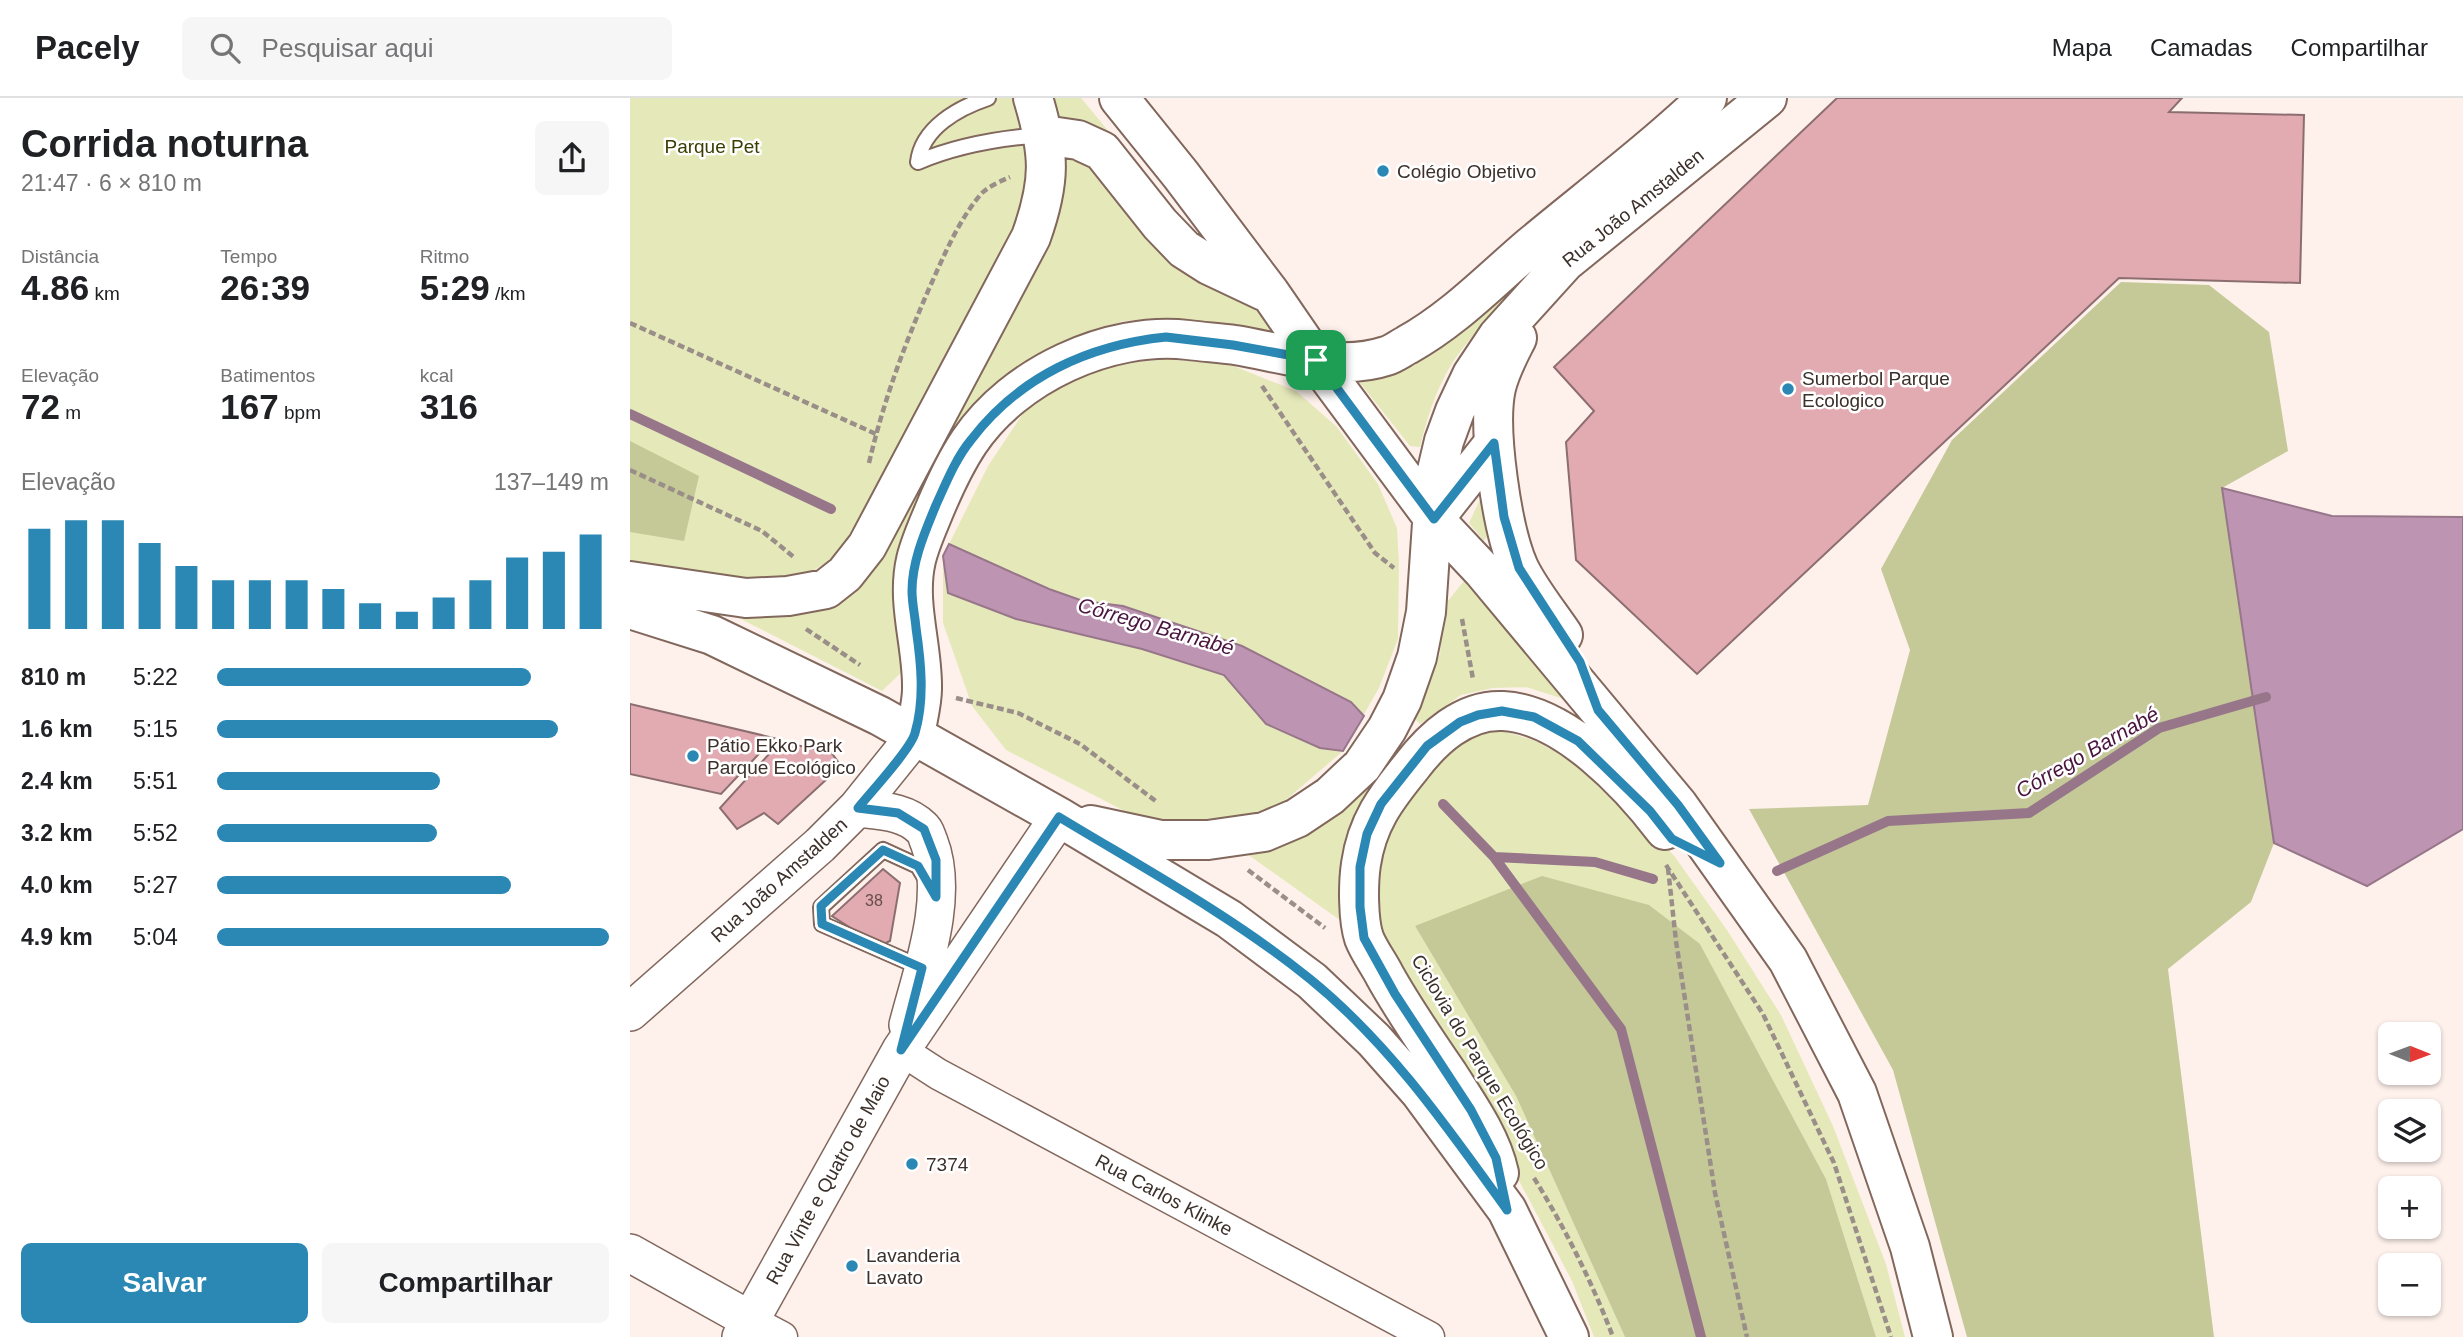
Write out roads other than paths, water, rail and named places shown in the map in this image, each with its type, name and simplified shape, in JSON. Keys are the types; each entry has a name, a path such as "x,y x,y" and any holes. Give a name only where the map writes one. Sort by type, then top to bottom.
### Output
{"main road":[{"path":"630,581 746,598 788,596 826,589 845,574 867,546 1031,237 1041,209 1047,167 1044,135 1033,98"},
{"path":"1119,98 1181,175 1434,519 1483,572 1678,805 1788,960 1857,1093 1910,1247 1933,1337"},
{"name":"Rua João Amstalden","path":"915,736 922,690 912,592 916,560 945,485 970,441 1001,408 1032,381 1078,357 1132,341 1166,337 1233,345 1316,360 1351,362 1387,356 1421,338 1458,310 1531,246 1673,130 1707,98"},
{"name":"Rua João Amstalden","path":"1059,817 1161,840 1208,840 1264,832 1297,818 1329,796 1362,766 1388,729 1402,700 1417,657 1426,612 1436,479 1444,441 1472,375 1498,336 1565,262 1767,98"},
{"path":"1044,135 1078,141 1102,151 1160,224 1184,249 1209,265 1269,293"},
{"path":"1565,262 1505,361 1496,387 1492,415 1494,443 1504,517 1519,568 1580,662 1598,710"},
{"path":"1434,519 1494,443"},
{"path":"630,610 712,635 880,716 1059,817 1229,919 1312,981 1374,1040 1420,1091 1507,1210 1569,1337"},
{"path":"1507,1210 1496,1158 1471,1110 1395,994 1364,938 1360,907 1360,867 1367,834 1381,804 1427,746 1460,722 1478,715 1502,711 1534,717 1578,741 1650,811 1672,839 1720,863"}],"street":[{"name":"Rua João Amstalden","path":"630,1012 820,845 858,808 915,736"},
{"path":"858,808 898,813 924,829 936,860 936,897 930,940 901,1050"},
{"name":"Rua Vinte e Quatro de Maio","path":"746,1329 901,1050 1059,817"},
{"name":"Rua Carlos Klinke","path":"901,1050 939,1074 1429,1337"},
{"path":"630,1253 746,1329 782,1337"}],"lane":[{"path":"988,98 934,128 920,147 918,162 958,148 994,140 1044,135"},
{"path":"922,968 822,924 821,906 883,850 918,866 936,897"}],"water":[{"path":"2222,488 2332,516 2463,517 2463,829 2367,886 2274,843"},
{"path":"949,544 1049,589 1083,601 1123,606 1242,646 1351,702 1364,716 1343,751 1320,748 1266,724 1224,675 1142,649 1016,619 948,593 943,556"}],"waterway":[{"name":"Córrego Barnabé","path":"630,414 831,509"},
{"name":"Córrego Barnabé","path":"1777,871 1888,821 2029,813 2159,728 2266,697"},
{"path":"1443,804 1494,857 1621,1029 1701,1337"},
{"name":"Córrego Barnabé","path":"1494,857 1595,862 1653,879"}],"place":[{"name":"Colégio Objetivo","path":"1383,171"},
{"name":"Sumerbol Parque Ecologico","path":"1788,389"},
{"name":"Pátio Ekko Park Parque Ecológico","path":"693,756"},
{"name":"7374","path":"912,1164"},
{"name":"Lavanderia Lavato","path":"852,1266"}],"park label":[{"name":"Parque Pet","path":"712,146"}]}
